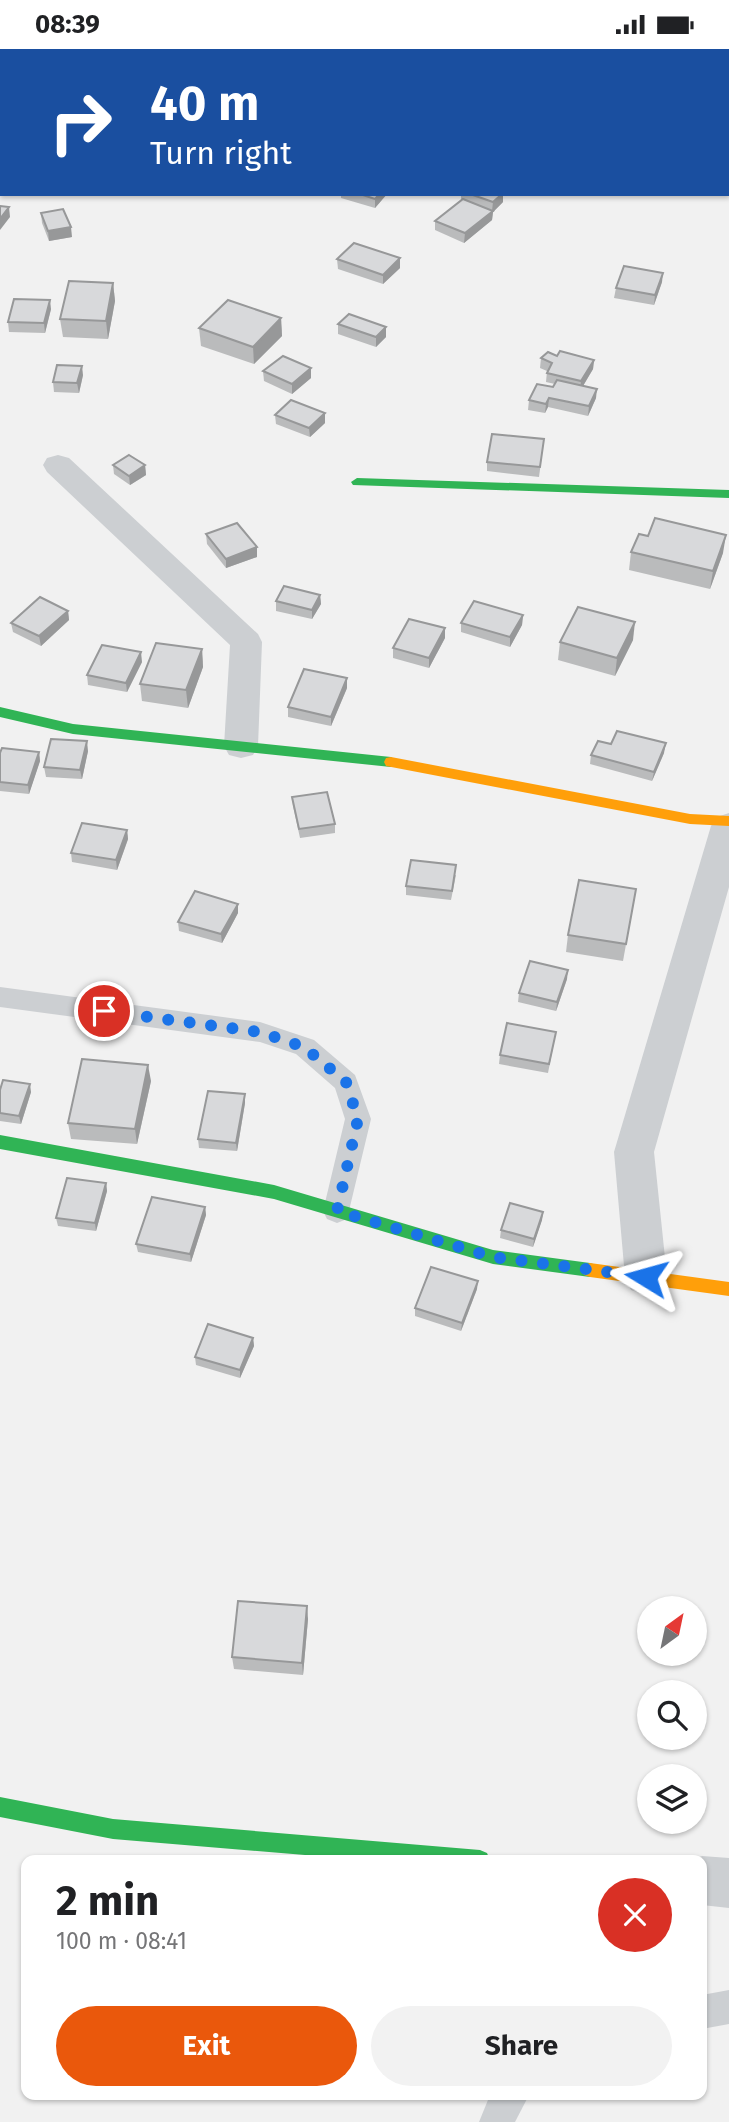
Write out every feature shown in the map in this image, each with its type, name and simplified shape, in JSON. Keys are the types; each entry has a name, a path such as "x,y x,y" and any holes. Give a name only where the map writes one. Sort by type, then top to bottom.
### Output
{"street":[{"path":"58,465 246,642 241,745"},
{"path":"357,482 729,494"},
{"path":"0,712 73,729 363,757 690,819 729,824 634,1152 646,1277"},
{"path":"0,1142 274,1192 493,1257 729,1289"},
{"path":"0,1807 113,1829 421,1855"},
{"path":"707,1881 729,1883"}],"lane":[{"path":"0,997 260,1032 304,1047 346,1082 358,1119 337,1211"},
{"path":"707,2011 729,2007"},
{"path":"497,2122 506,2100"}],"building":[{"path":"476,196 500,196 493,202"},
{"path":"463,199 493,211 465,233 435,221"},
{"path":"0,206 9,207 0,219"},
{"path":"63,209 71,227 48,231 41,213"},
{"path":"354,243 400,258 383,275 337,259"},
{"path":"624,266 663,273 655,295 616,288"},
{"path":"69,281 113,283 106,321 60,319"},
{"path":"14,299 50,300 44,323 8,322"},
{"path":"228,300 281,318 253,347 199,328"},
{"path":"349,314 386,327 376,337 338,324"},
{"path":"560,351 594,360 581,381 547,373 552,363 541,358 548,352 557,356"},
{"path":"283,356 311,368 292,384 263,371"},
{"path":"57,365 82,366 77,383 53,382"},
{"path":"557,380 597,389 589,406 549,398 546,404 529,400 537,384 553,387"},
{"path":"291,400 325,413 309,428 275,415"},
{"path":"492,434 544,439 540,467 487,462"},
{"path":"129,455 145,465 129,476 113,465"},
{"path":"655,518 726,535 713,571 631,552 639,534 648,536"},
{"path":"237,523 257,547 226,559 206,534"},
{"path":"284,586 320,595 312,610 276,601"},
{"path":"40,597 68,611 39,636 11,623"},
{"path":"474,601 523,615 510,637 461,623"},
{"path":"578,607 635,622 617,658 560,642"},
{"path":"409,619 445,628 429,658 393,648"},
{"path":"156,643 202,649 186,690 140,684"},
{"path":"102,645 141,652 126,683 87,675"},
{"path":"304,669 347,678 331,717 288,707"},
{"path":"617,731 666,743 654,772 591,755 598,741 611,744"},
{"path":"51,739 87,741 80,770 44,767"},
{"path":"2,748 39,752 28,785 0,782"},
{"path":"327,792 335,824 299,829 292,797"},
{"path":"82,823 127,830 116,860 71,853"},
{"path":"411,860 456,865 452,891 406,886"},
{"path":"579,880 636,889 626,944 568,935"},
{"path":"195,891 238,904 221,934 178,922"},
{"path":"530,961 568,970 557,1002 519,993"},
{"path":"507,1023 556,1032 549,1064 500,1055"},
{"path":"82,1059 148,1065 135,1129 68,1123"},
{"path":"3,1080 30,1084 19,1116 0,1113"},
{"path":"208,1091 245,1094 236,1143 198,1139"},
{"path":"67,1178 106,1183 95,1223 56,1218"},
{"path":"152,1197 205,1207 190,1254 136,1244"},
{"path":"510,1203 543,1212 534,1239 501,1230"},
{"path":"431,1267 478,1281 462,1323 415,1308"},
{"path":"208,1324 253,1338 240,1370 195,1357"},
{"path":"238,1601 307,1606 302,1663 232,1657"}],"traffic: fast":[{"path":"357,482 729,494"},
{"path":"0,712 73,729 391,762"},
{"path":"0,1142 274,1192 493,1257 590,1270"},
{"path":"0,1807 113,1829 421,1855"}],"traffic: slow":[{"path":"391,762 690,819 729,821"},
{"path":"590,1270 729,1289"}],"route":[{"path":"104,1011 260,1032 304,1047 346,1082 358,1119 337,1211 493,1257 646,1277"}]}
